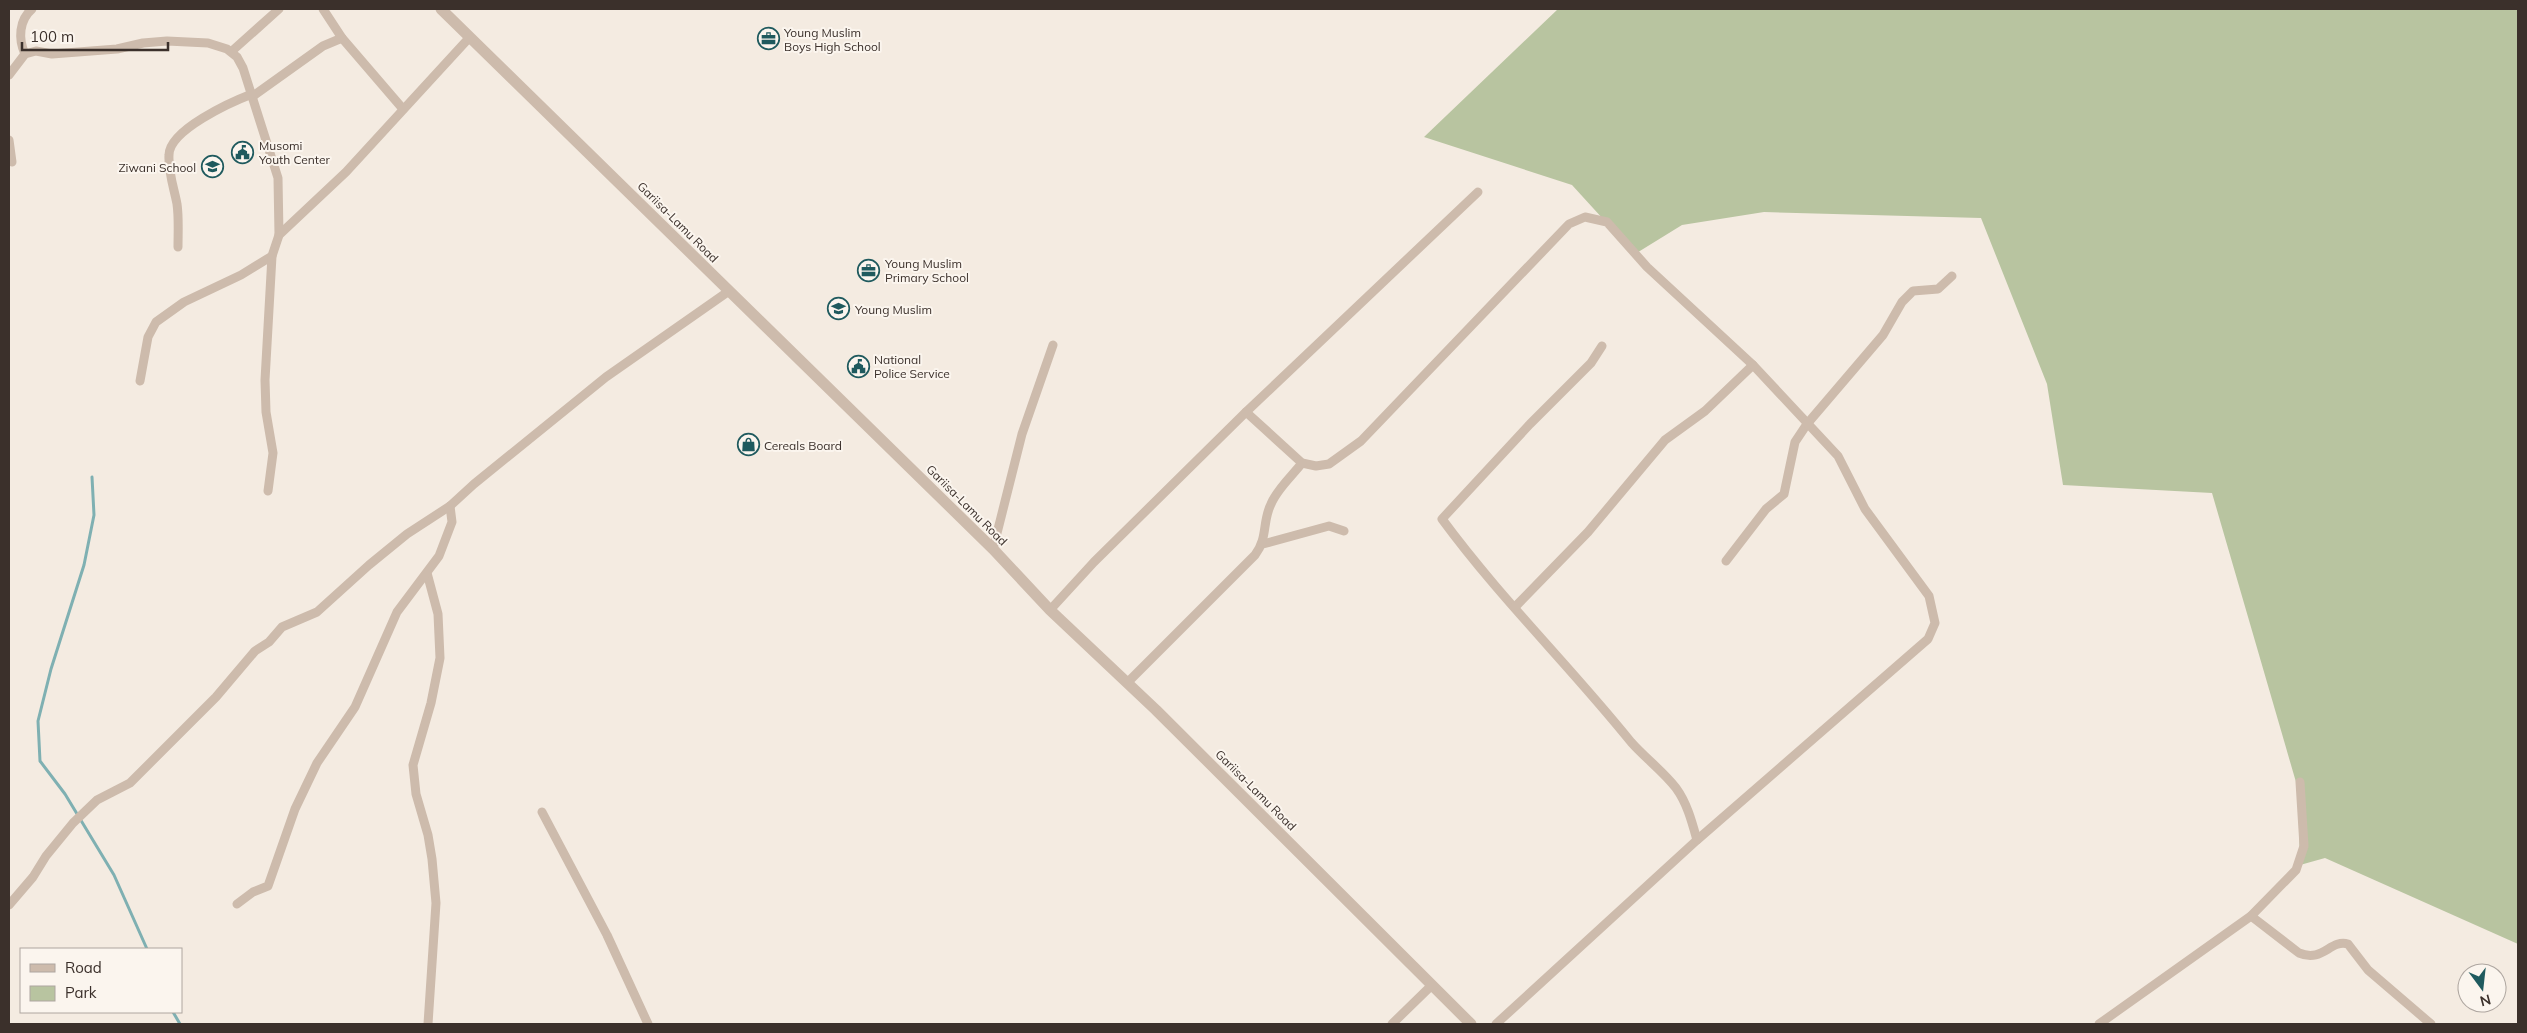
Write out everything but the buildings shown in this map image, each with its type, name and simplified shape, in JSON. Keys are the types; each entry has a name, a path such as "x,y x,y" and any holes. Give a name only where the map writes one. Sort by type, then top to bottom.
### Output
{"street":[{"path":"25,54 21,42 22,25 25,15 32,9"},
{"path":"232,52 279,9"},
{"path":"323,9 342,38 403,109"},
{"name":"Gariisa-Lamu Road","path":"441,9 993,550 1050,610 1127,683 1472,1024"},
{"path":"178,247 178,207 171,178 168,153 175,138 218,108 252,95 323,46 342,38"},
{"path":"279,235 346,172 469,38"},
{"path":"9,75 25,54 36,51 52,54 117,49 143,42 167,41 208,43 232,52 243,68 278,178 279,235 272,256 265,380 266,412 273,453 268,491"},
{"path":"9,140 12,162"},
{"path":"1050,610 1094,562 1246,412 1478,192"},
{"path":"1246,412 1302,463 1316,466 1329,464 1361,441 1569,224 1585,217 1607,222 1647,267 1753,365 1838,456 1865,509 1930,596 1936,623 1928,639 1698,840 1496,1024"},
{"path":"140,381 148,337 156,322 184,302 241,275 272,256"},
{"path":"1726,561 1766,509 1784,494 1795,442 1807,424 1883,335 1902,302 1914,291 1938,289 1952,276"},
{"path":"9,905 33,877 46,856 72,823 97,800 130,783 216,697 255,651 269,642 282,627 317,612 399,540 450,506 474,484 606,377 729,291"},
{"path":"993,550 1022,434 1053,345"},
{"path":"1602,346 1591,363 1530,424 1442,519 1515,607 1586,686 1643,756 1675,787 1687,807 1698,840"},
{"path":"1515,607 1588,532 1665,440 1705,411 1753,365"},
{"path":"1127,683 1255,555 1263,544 1266,518 1271,502 1302,463"},
{"path":"237,904 252,892 268,886 295,809 317,763 354,707 397,612 428,573 438,556 452,522 450,506"},
{"path":"1263,544 1329,526 1344,531"},
{"path":"428,573 438,614 440,658 431,703 413,765 416,794 431,851 436,903 428,1024"},
{"path":"2099,1024 2251,916 2296,870 2304,846 2300,782"},
{"path":"542,812 607,935 648,1024"},
{"path":"2251,916 2299,953 2308,957 2316,956 2340,944 2348,944 2368,970 2431,1024"},
{"path":"1392,1024 1432,985"}],"green space":[{"path":"1558,9 2518,9 2518,944 2325,858 2300,865 2298,789 2212,493 2063,485 2047,384 1981,218 1764,212 1682,225 1635,254 1572,185 1424,137"}],"waterway":[{"path":"92,477 94,515 84,565 51,669 38,721 40,761 65,794 114,875 147,948"},
{"path":"174,1013 180,1024"}],"place":[{"name":"Young Muslim Boys High School","path":"768,39"},
{"name":"Musomi Youth Center","path":"243,152"},
{"name":"Ziwani School","path":"212,167"},
{"name":"Young Muslim Primary School","path":"869,270"},
{"name":"Young Muslim","path":"839,309"},
{"name":"National Police Service","path":"858,366"},
{"name":"Cereals Board","path":"748,445"}]}
